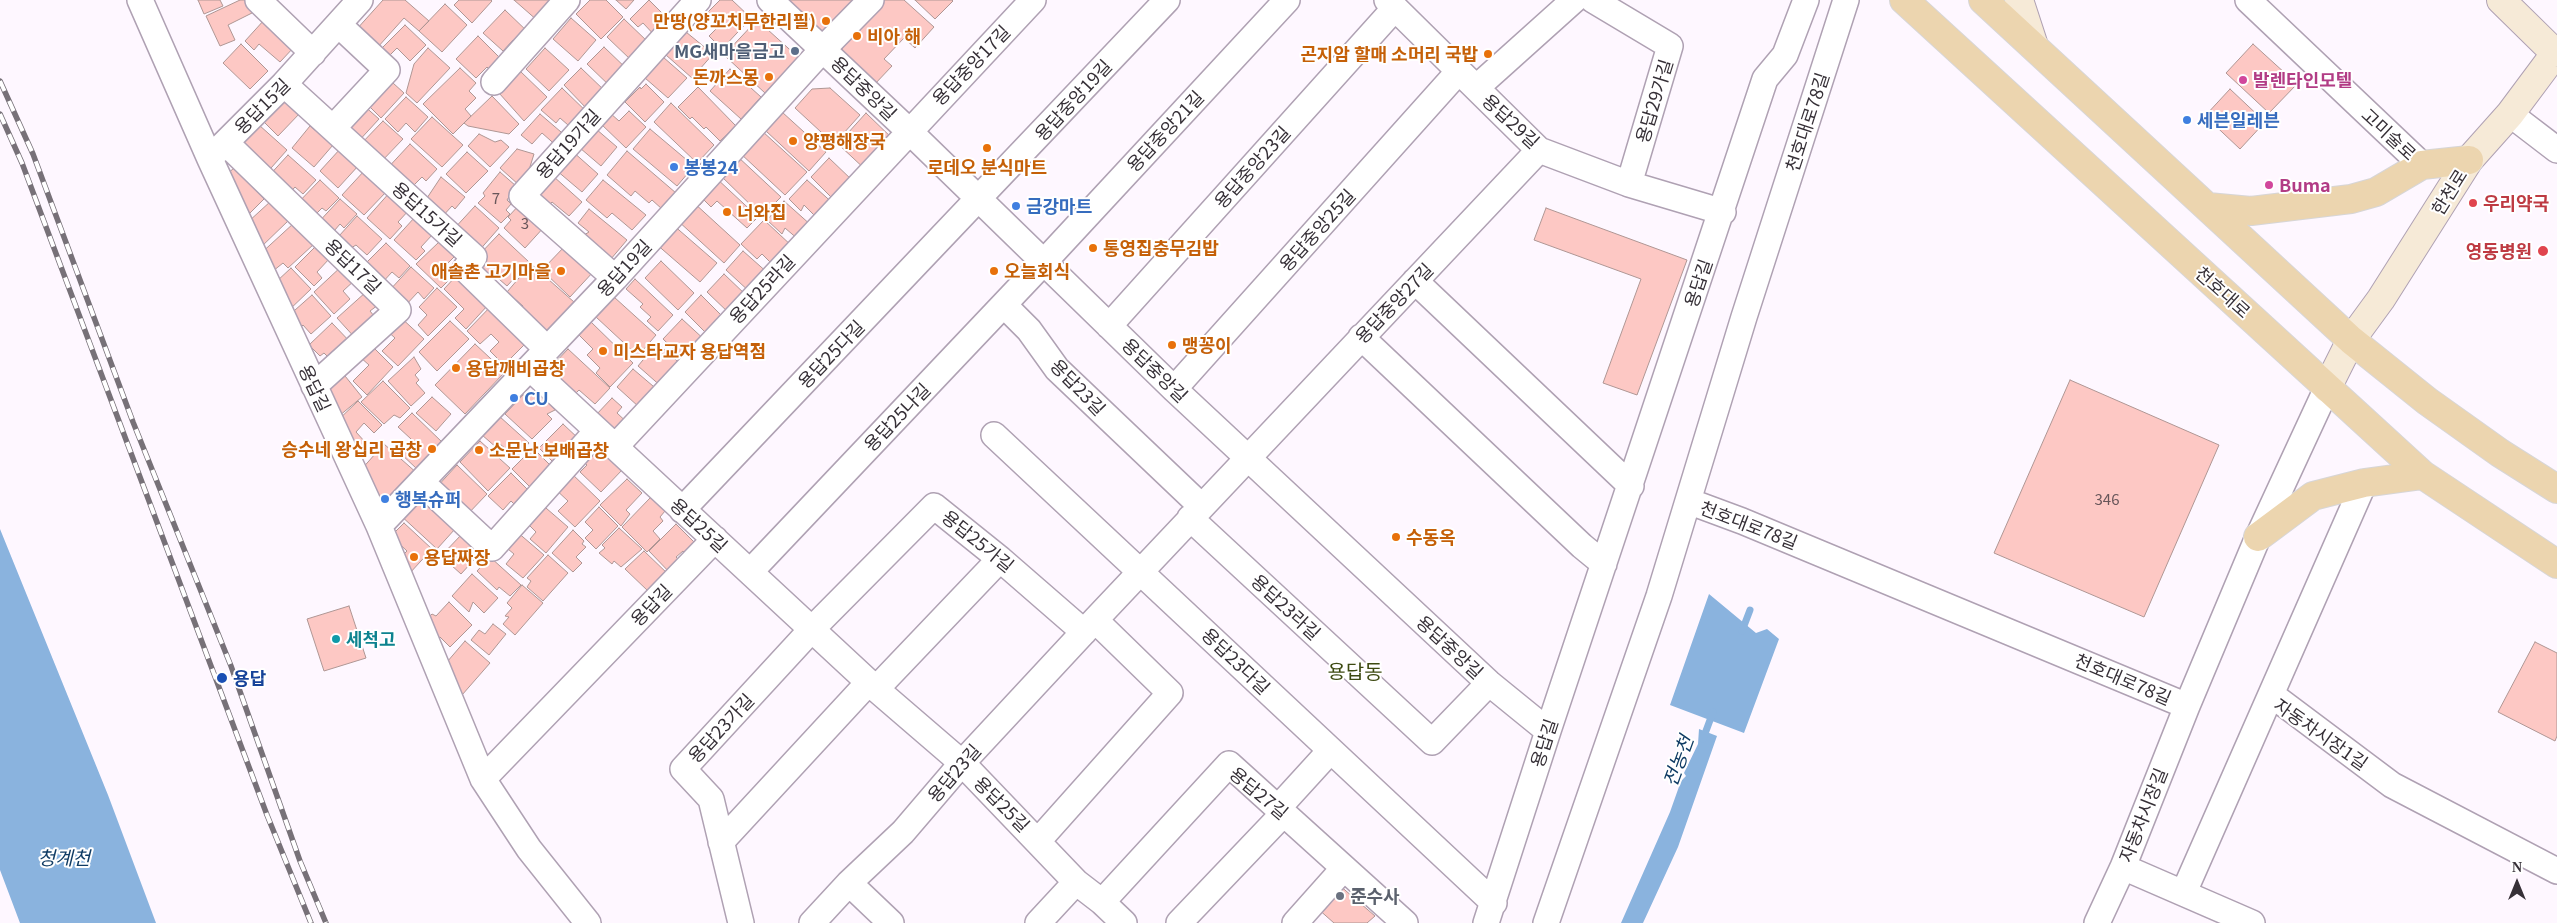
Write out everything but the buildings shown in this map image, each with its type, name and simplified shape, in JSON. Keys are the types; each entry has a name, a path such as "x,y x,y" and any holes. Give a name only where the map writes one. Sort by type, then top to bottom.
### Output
{"main road":[{"name":"천호대로","path":"1904,0 2423,475 2557,564"},
{"path":"1983,0 2352,340 2427,401 2500,453 2557,489"},
{"path":"2019,0 2034,46"},
{"path":"2501,0 2556,52"},
{"name":"한천로","path":"2352,340 2381,299 2469,160 2510,114 2556,52"},
{"path":"2208,207 2251,211 2351,199 2376,192 2422,165 2469,160"},
{"name":"천호대로78길","path":"2327,388 2352,340"},
{"path":"2258,537 2313,496 2364,483 2423,475"}],"street":[{"name":"용답길","path":"140,0 218,151 314,386 379,526 483,779 529,849 588,923"},
{"path":"258,0 313,53"},
{"name":"용답15길","path":"218,151 284,84 360,0"},
{"path":"494,82 567,0"},
{"name":"용답19가길","path":"615,278 522,196 698,0"},
{"name":"용답중앙길","path":"770,0 909,131 1174,389 1248,456 1489,683 1548,731"},
{"name":"용답19길","path":"379,526 615,278 823,49 871,0"},
{"name":"용답중앙17길","path":"909,131 1033,0"},
{"name":"용답중앙19길","path":"979,199 1167,0"},
{"name":"용답중앙21길","path":"1044,262 1287,0"},
{"path":"1476,88 1574,0"},
{"name":"용답29가길","path":"1593,0 1670,46 1629,184"},
{"name":"용답길","path":"1490,913 1548,731 1723,212 1765,79 1785,55 1806,0"},
{"name":"천호대로78길","path":"1546,923 1659,596 1846,0"},
{"name":"고미술로","path":"2248,0 2422,165"},
{"name":"용답29길","path":"1401,6 1459,71 1539,150 1629,184 1723,212"},
{"name":"용답중앙23길","path":"1109,326 1401,6"},
{"path":"333,128 387,70 338,25"},
{"name":"용답중앙25길","path":"1174,389 1459,71"},
{"name":"용답15가길","path":"284,84 474,257 465,269 547,349"},
{"path":"2510,114 2557,150"},
{"name":"용답25라길","path":"606,439 909,131"},
{"name":"용답중앙27길","path":"1248,456 1539,150"},
{"name":"용답17길","path":"218,151 398,310 314,386"},
{"name":"용답25다길","path":"682,510 979,199"},
{"name":"용답25나길","path":"750,572 1044,262"},
{"path":"1415,281 1631,486"},
{"name":"용답23길","path":"1004,305 1029,330 1057,369 1196,512"},
{"path":"1361,337 1604,564"},
{"name":"용답25길","path":"530,368 872,685 962,763 1076,882 1102,902 1124,923"},
{"name":"천호대로78길","path":"1688,501 1742,521 2187,706 2258,537 2327,388"},
{"path":"994,435 1141,570"},
{"path":"421,482 492,548 606,439"},
{"name":"용답23길","path":"812,923 849,883 903,832 962,763 1248,456"},
{"path":"2272,695 2364,483"},
{"name":"용답25가길","path":"812,629 934,506 1000,559 1089,626"},
{"name":"용답23라길","path":"1196,512 1432,742 1489,683"},
{"name":"용답길","path":"483,779 715,539"},
{"path":"721,842 872,685 1000,559"},
{"name":"용답23다길","path":"1141,570 1330,751 1490,913"},
{"path":"1038,841 1170,693 1089,626"},
{"name":"용답23가길","path":"742,923 711,799 683,769 812,629"},
{"name":"자동차시장1길","path":"2184,892 2272,695 2392,785 2557,871"},
{"name":"자동차시장길","path":"2097,923 2123,867 2187,706"},
{"path":"1180,923 1281,811 1330,751"},
{"name":"용답27길","path":"1102,902 1229,764 1405,923"},
{"path":"2123,867 2252,923"},
{"path":"1294,923 1344,868"},
{"path":"1038,923 1076,882"},
{"path":"849,883 891,923"}],"water":[{"name":"청계천","path":"0,529 108,795 156,923 20,923 0,870"},
{"path":"1709,594 1756,633 1767,629 1779,639 1744,733 1670,705"},
{"path":"1699,729 1717,736 1678,847 1643,923 1621,923 1670,812 1681,781 1686,776 1684,773 1698,744"}],"waterway":[{"name":"전농천","path":"1742,631 1750,610"},
{"name":"전농천","path":"1703,739 1713,712"}],"railway":[{"path":"0,81 33,154 133,422 231,666 300,861 326,923"},
{"path":"0,114 22,163 267,815 311,923"}],"place":[{"name":"만땅(양꼬치무한리필)","path":"826,21"},
{"name":"비아 해","path":"857,36"},
{"name":"MG새마을금고","path":"795,51"},
{"name":"곤지암 할매 소머리 국밥","path":"1488,54"},
{"name":"돈까스몽","path":"769,77"},
{"name":"발렌타인모텔","path":"2243,80"},
{"name":"세븐일레븐","path":"2187,120"},
{"name":"양평해장국","path":"793,141"},
{"name":"로데오 분식마트","path":"987,148"},
{"name":"봉봉24","path":"674,167"},
{"name":"Buma","path":"2269,185"},
{"name":"우리약국","path":"2473,203"},
{"name":"금강마트","path":"1016,206"},
{"name":"너와집","path":"727,212"},
{"name":"통영집충무김밥","path":"1093,248"},
{"name":"영동병원","path":"2543,251"},
{"name":"애솔촌 고기마을","path":"561,271"},
{"name":"오늘회식","path":"994,271"},
{"name":"맹꽁이","path":"1172,345"},
{"name":"미스타교자 용답역점","path":"603,351"},
{"name":"용답깨비곱창","path":"456,368"},
{"name":"CU","path":"514,398"},
{"name":"승수네 왕십리 곱창","path":"432,449"},
{"name":"소문난 보배곱창","path":"479,450"},
{"name":"행복슈퍼","path":"385,499"},
{"name":"수동옥","path":"1396,537"},
{"name":"용답짜장","path":"414,557"},
{"name":"세척고","path":"336,639"},
{"name":"용답","path":"222,678"},
{"name":"준수사","path":"1340,896"}],"district":[{"name":"용답동","path":"1355,671"}]}
